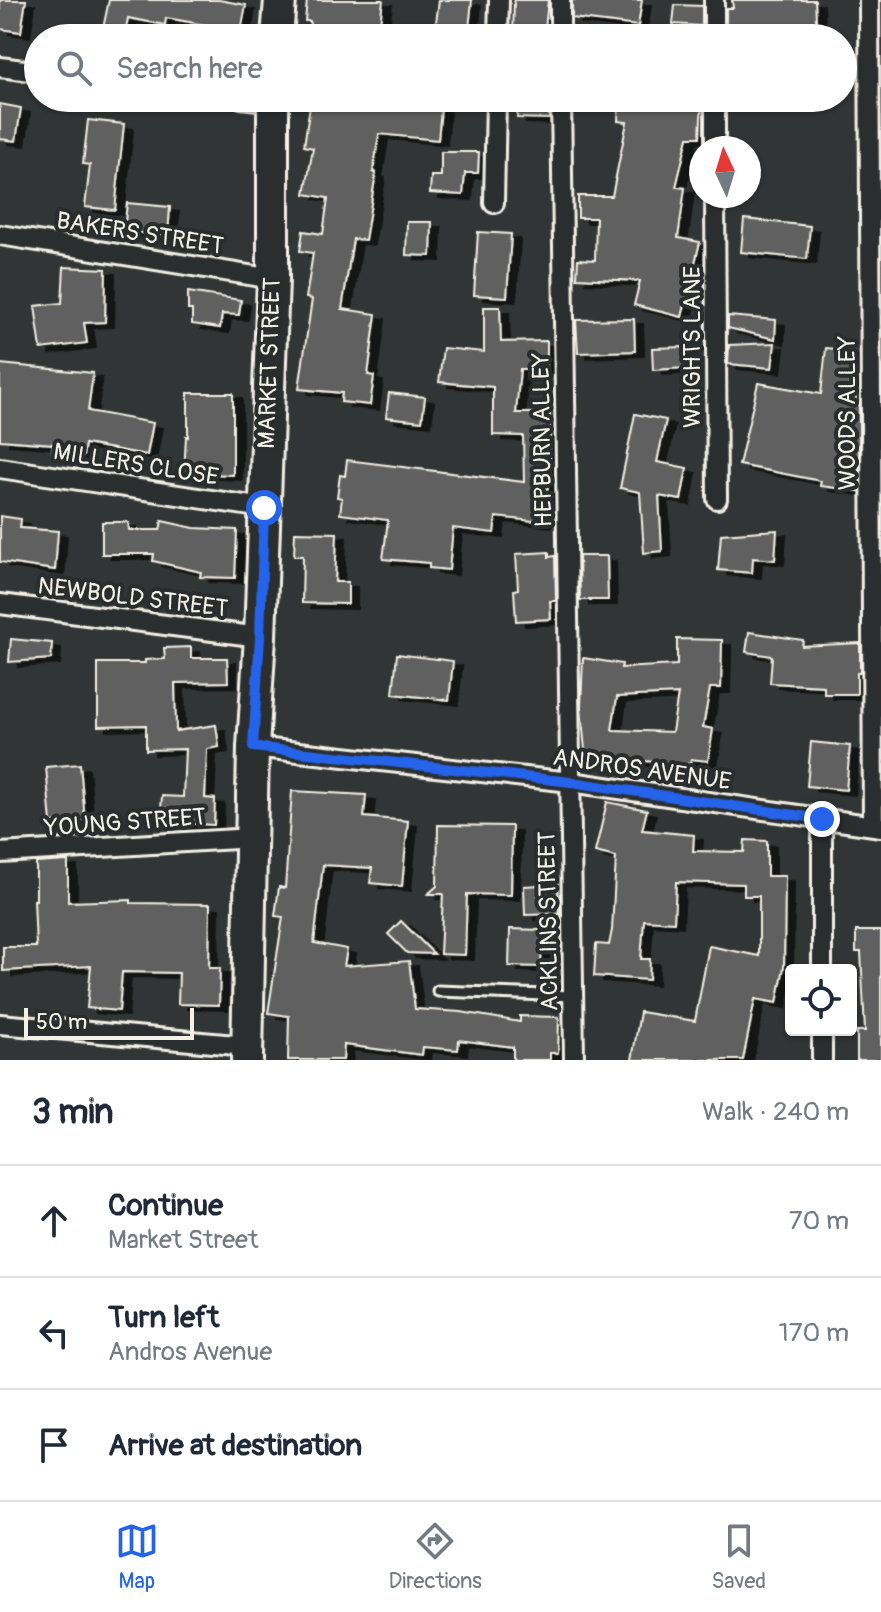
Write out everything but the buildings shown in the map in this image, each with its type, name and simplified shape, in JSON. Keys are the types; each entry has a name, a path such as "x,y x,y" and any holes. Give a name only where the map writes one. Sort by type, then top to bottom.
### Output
{"main road":[{"path":"278,24 280,0"},
{"name":"MARKET STREET","path":"247,1053 253,747 273,279 273,112"}],"street":[{"path":"498,24 499,0"},
{"path":"560,0 560,24"},
{"path":"714,0 714,24"},
{"name":"WOODS ALLEY","path":"869,0 877,826"},
{"path":"0,67 24,70"},
{"path":"494,203 496,112"},
{"name":"HEPBURN ALLEY","path":"561,112 571,782"},
{"path":"715,112 715,136"},
{"name":"WRIGHTS LANE","path":"715,208 717,499"},
{"name":"BAKERS STREET","path":"0,235 273,279"},
{"name":"MILLERS CLOSE","path":"0,468 264,508"},
{"name":"NEWBOLD STREET","path":"0,604 260,637"},
{"name":"ANDROS AVENUE","path":"253,747 571,782 877,826"},
{"name":"ACKLINS STREET","path":"571,782 574,1060"},
{"path":"822,819 822,964"},
{"name":"YOUNG STREET","path":"0,853 253,838"},
{"path":"0,1024 247,1053"},
{"path":"822,1036 822,1060"}],"lane":[{"path":"438,991 573,996"}],"route":[{"path":"264,508 253,747 571,782 822,819"}]}
